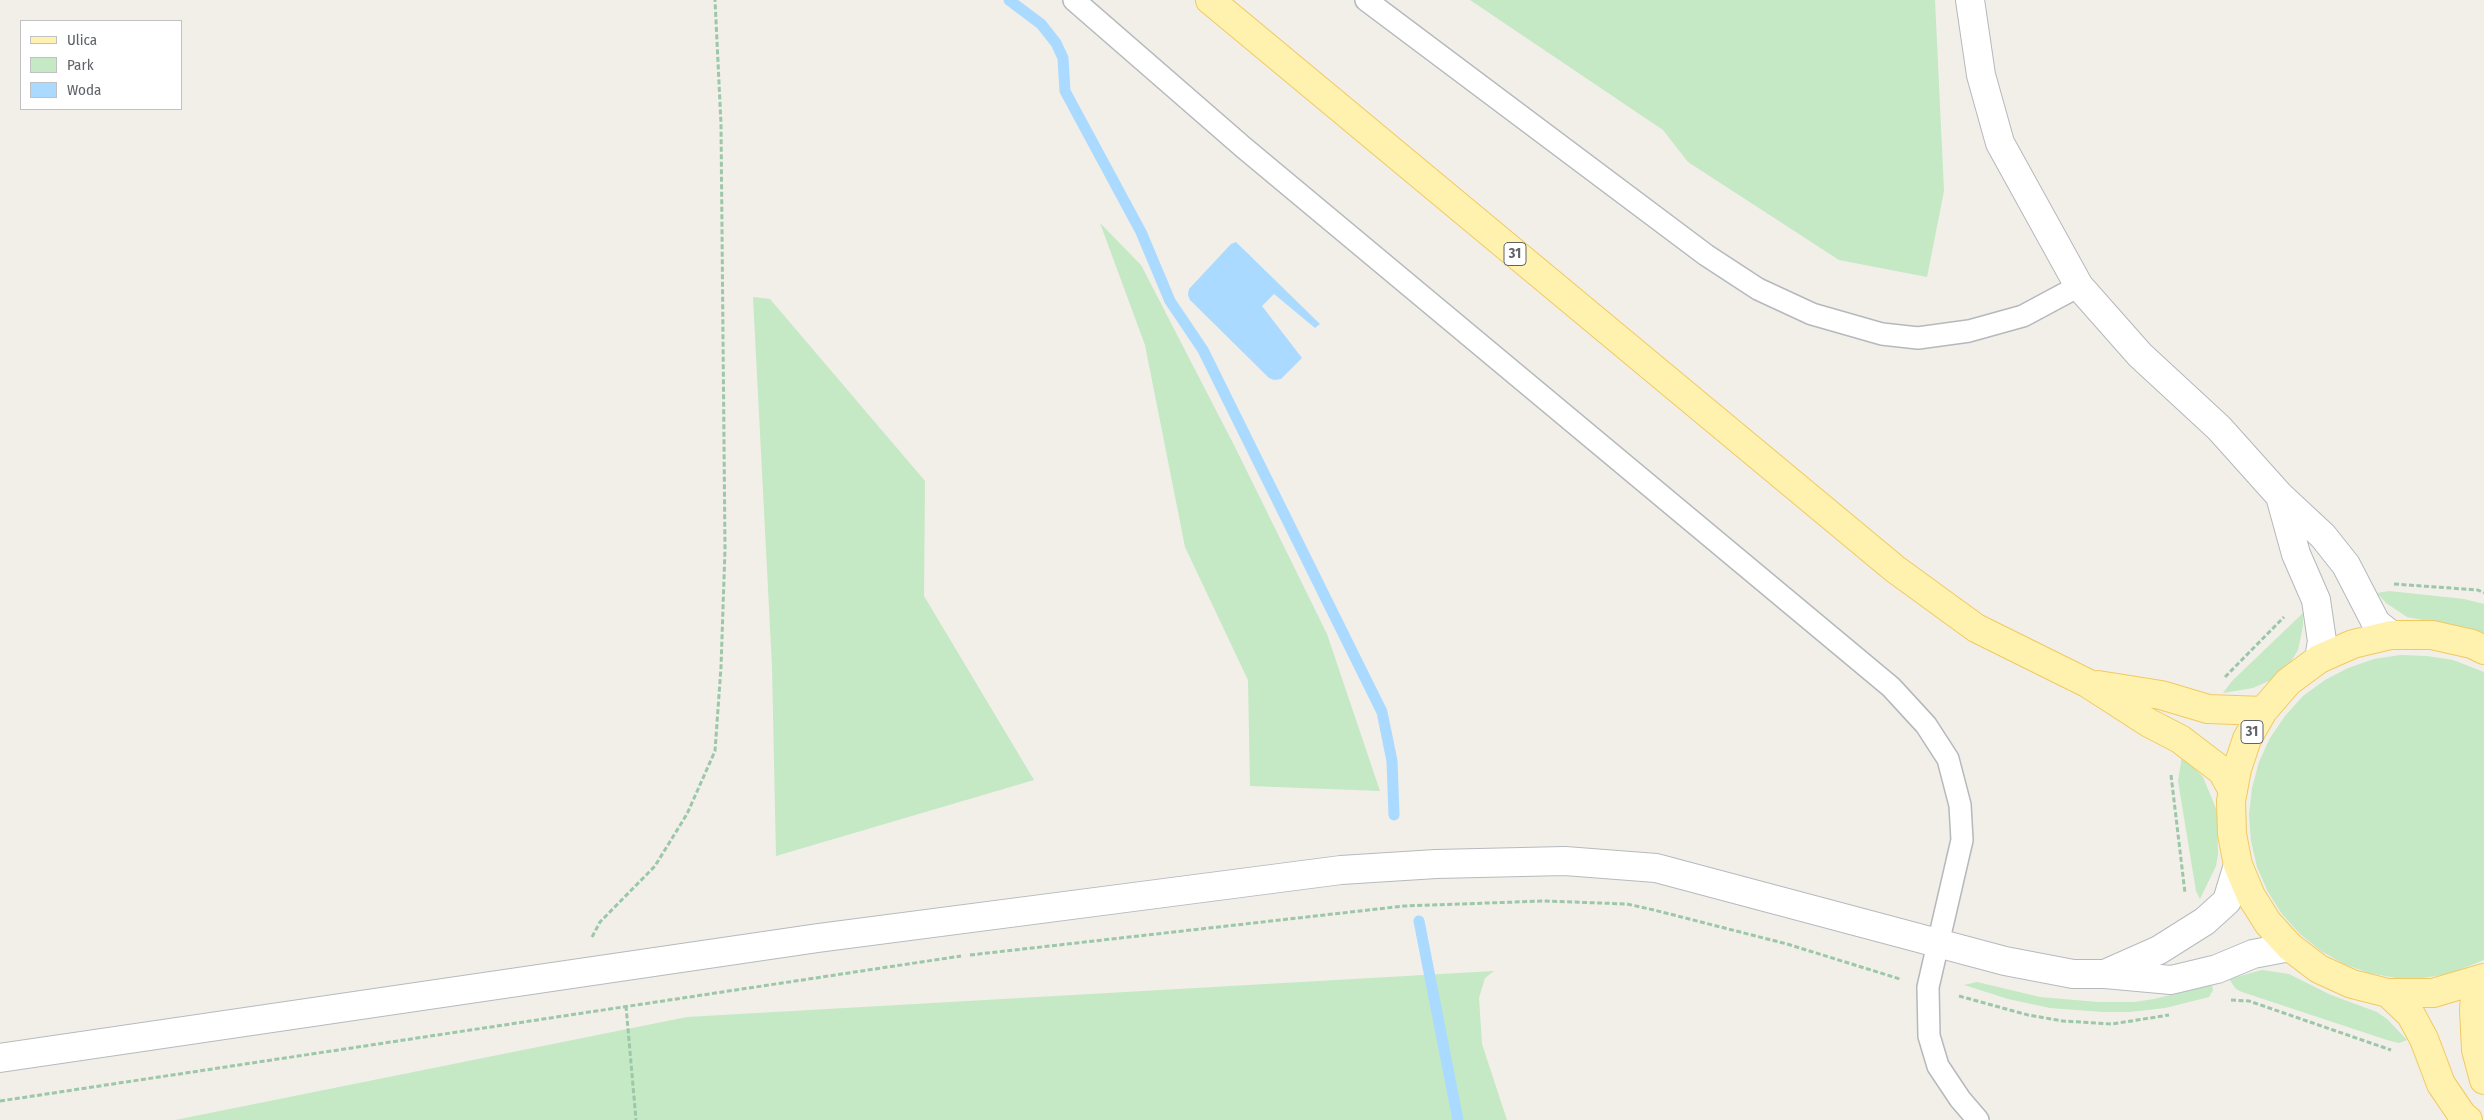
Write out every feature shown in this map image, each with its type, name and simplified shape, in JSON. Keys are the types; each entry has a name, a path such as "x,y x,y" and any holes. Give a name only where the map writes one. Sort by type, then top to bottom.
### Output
{"main road":[{"name":"31","path":"1210,0 1819,509 1895,569 1976,628 2087,683 2206,757 2222,771 2233,790"},
{"path":"1970,0 1981,75 2000,143 2079,286 2140,355 2219,428 2280,496 2329,543 2346,565 2376,623 2391,635"},
{"path":"2280,496 2296,554 2316,600 2322,641 2319,659"},
{"name":"31","path":"2484,650 2472,644 2432,635 2391,635 2353,644 2319,659 2288,682 2263,711 2247,739 2236,770 2233,790 2232,834 2238,865 2250,896 2268,923 2290,947 2319,969 2352,984 2388,992 2433,993 2480,980 2474,1010 2476,1050 2484,1080"},
{"name":"31","path":"2087,683 2160,695 2208,709 2263,711"},
{"path":"0,1058 818,938 1341,870 1436,864 1566,861 1656,868 2005,961 2063,972 2171,980 2217,969 2254,954 2290,947"},
{"path":"2105,974 2159,950 2205,921 2227,901 2238,865"},
{"path":"2388,992 2411,1015 2441,1084 2462,1115 2468,1120"}],"lane":[{"path":"1074,0 1243,147 1891,687 1926,725 1948,759 1960,805 1962,840 1928,986 1929,1036 1938,1066 1960,1099 1978,1120"},
{"path":"1366,0 1706,255 1758,289 1812,314 1882,334 1918,338 1969,332 2023,316 2079,286"}],"path":[{"path":"585,972 583,956 600,922 655,866 687,814 715,751 721,668 725,529 721,124 715,0"},
{"path":"2170,772 2186,896 2205,921"},
{"path":"0,1101 965,955 1404,906 1544,900 1627,904 1654,910 1787,944 2028,1015 2063,1021 2112,1024 2172,1014"},
{"path":"622,968 636,1120"},
{"path":"2228,1000 2248,1002 2393,1051 2414,1053 2427,1049"}],"green space":[{"path":"1470,0 1935,0 1944,191 1927,277 1839,260 1688,162 1663,130"},
{"path":"1100,223 1141,265 1236,449 1327,634 1380,791 1250,786 1248,680 1185,547 1145,345"},
{"path":"753,297 770,299 925,481 924,596 1034,780 776,856 772,666"},
{"path":"2389,591 2464,599 2484,604 2484,635 2464,628 2407,617 2386,603 2377,593"},
{"path":"2303,613 2303,626 2298,650 2283,670 2271,680 2253,688 2223,693 2232,681"},
{"path":"2400,655 2427,656 2453,660 2484,672 2484,960 2449,974 2423,978 2396,978 2369,973 2344,964 2321,951 2300,934 2282,914 2268,892 2257,867 2251,841 2249,815 2252,788 2259,762 2270,738 2285,716 2303,696 2325,680 2348,668 2374,659"},
{"path":"2182,756 2203,777 2217,811 2218,854 2216,866 2200,899 2196,891 2178,781"},
{"path":"2262,970 2289,974 2331,995 2377,1012 2387,1019 2407,1040 2399,1043 2387,1040 2242,992 2236,989 2229,979"},
{"path":"1494,971 1485,978 1479,998 1482,1044 1507,1120 175,1120 687,1017"},
{"path":"1977,982 2040,997 2098,1002 2134,1002 2212,985 2213,990 2209,997 2165,1008 2130,1012 2103,1012 2050,1008 2008,999 1964,985"}],"water":[{"path":"1236,242 1320,324 1315,328 1274,294 1262,306 1302,358 1281,379 1274,380 1269,378 1190,300 1188,295 1189,289 1231,244"}],"waterway":[{"path":"1009,0 1041,24 1056,43 1063,58 1065,91 1141,232 1170,301 1203,350 1382,712 1392,761 1394,815"},
{"path":"1419,921 1458,1120"}]}
